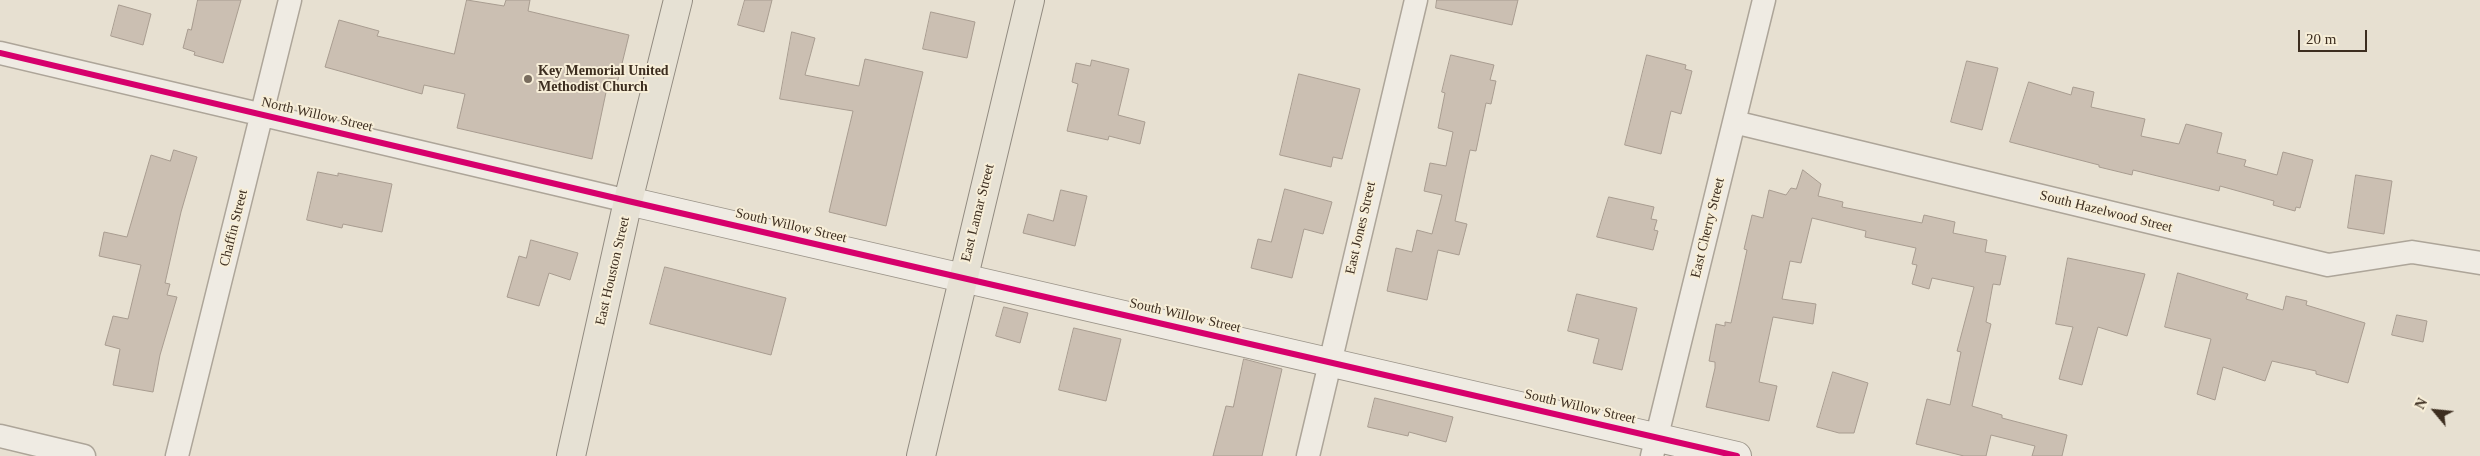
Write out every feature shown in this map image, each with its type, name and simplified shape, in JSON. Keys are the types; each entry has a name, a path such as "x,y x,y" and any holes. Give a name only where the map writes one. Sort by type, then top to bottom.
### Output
{"main road":[{"name":"East Houston Street","path":"571,456 628,201 678,0"},
{"name":"East Lamar Street","path":"921,456 962,278 1030,0"}],"street":[{"name":"Chaffin Street","path":"177,456 290,0"},
{"name":"East Jones Street","path":"1308,456 1416,0"},
{"name":"East Cherry Street","path":"1654,447 1764,0"},
{"name":"North Willow Street","path":"0,53 628,201"},
{"name":"South Hazelwood Street","path":"1734,122 2328,265 2412,252 2480,263"},
{"name":"South Willow Street","path":"628,201 1329,362 1654,447 1737,456"},
{"path":"0,436 84,456"}],"building":[{"path":"198,0 241,0 223,63 194,55 195,52 183,48 188,29 191,30"},
{"name":"Key Memorial United Methodist Church","path":"467,0 504,6 506,0 530,0 528,11 629,35 618,80 609,78 592,159 457,128 465,94 424,85 422,94 325,67 339,20 379,31 377,36 454,54"},
{"path":"745,0 772,0 764,32 738,25"},
{"path":"1437,0 1518,0 1512,25 1436,8"},
{"path":"119,5 151,14 143,45 111,36"},
{"path":"931,12 975,22 967,58 923,49"},
{"path":"792,32 815,38 805,75 859,86 865,59 923,72 886,226 829,212 853,111 780,99"},
{"path":"1451,55 1494,65 1490,80 1496,81 1491,104 1486,103 1476,151 1470,150 1455,221 1467,224 1459,255 1438,250 1427,300 1387,291 1396,248 1412,252 1417,230 1432,234 1442,195 1424,191 1430,163 1446,166 1453,132 1438,128 1445,93 1442,92"},
{"path":"1647,55 1686,65 1685,69 1692,71 1681,114 1671,111 1661,154 1625,145"},
{"path":"1092,60 1129,69 1118,115 1145,122 1140,144 1109,136 1108,140 1067,131 1078,84 1072,82 1076,63 1090,66"},
{"path":"1967,61 1998,68 1982,130 1951,122"},
{"path":"1299,74 1360,89 1342,159 1333,157 1331,167 1280,155"},
{"path":"2029,82 2071,95 2073,87 2094,92 2091,107 2145,119 2141,136 2179,144 2186,124 2222,133 2217,153 2246,160 2244,166 2277,175 2283,152 2313,160 2300,208 2296,207 2295,211 2273,205 2274,201 2220,186 2219,191 2133,170 2132,175 2010,142"},
{"path":"174,150 197,157 181,212 165,283 170,284 167,295 177,297 160,355 153,392 113,385 120,349 105,345 113,316 128,319 141,265 99,256 104,232 127,237 151,155 170,161"},
{"path":"1803,170 1821,184 1818,196 1843,202 1842,207 1922,223 1924,215 1955,222 1953,233 1987,240 1985,252 2006,256 2000,285 1993,284 1986,322 1991,324 1972,406 2002,415 2002,418 2067,435 2062,456 2032,456 2035,446 1991,435 1986,456 1964,456 1916,444 1927,399 1950,405 1961,352 1957,351 1974,287 1932,278 1929,289 1912,284 1917,265 1912,264 1916,248 1865,237 1866,231 1812,218 1801,263 1790,261 1782,299 1816,304 1813,324 1773,317 1759,382 1777,386 1769,421 1706,407 1715,368 1715,362 1709,361 1716,324 1725,326 1725,322 1731,323 1747,250 1744,249 1752,215 1763,218 1769,190 1786,195 1791,188 1796,189"},
{"path":"318,172 338,176 338,173 392,184 382,232 343,224 342,228 307,220"},
{"path":"2356,175 2392,181 2384,234 2348,228"},
{"path":"1285,189 1332,202 1323,234 1304,229 1292,278 1251,268 1258,239 1271,242"},
{"path":"1061,190 1087,196 1075,246 1023,233 1028,214 1053,221"},
{"path":"1609,197 1654,207 1651,219 1657,220 1654,230 1658,231 1653,250 1597,237"},
{"path":"531,240 578,253 570,280 549,273 539,306 507,297 519,256 526,258"},
{"path":"2068,258 2145,274 2127,336 2098,327 2082,385 2059,379 2073,327 2056,324"},
{"path":"665,267 786,298 771,355 650,324"},
{"path":"2178,273 2248,294 2246,299 2283,310 2286,296 2307,301 2306,305 2365,323 2348,383 2316,374 2316,371 2272,361 2265,381 2223,367 2215,400 2197,394 2211,339 2165,327"},
{"path":"1577,294 1637,308 1622,370 1593,363 1599,339 1568,331"},
{"path":"1004,307 1028,313 1020,343 996,336"},
{"path":"2397,315 2427,321 2423,342 2392,335"},
{"path":"1074,328 1121,339 1106,401 1059,390"},
{"path":"1244,359 1282,369 1262,456 1213,456 1226,406 1233,407"},
{"path":"1833,372 1868,383 1854,433 1839,433 1817,427"},
{"path":"1375,398 1453,417 1446,442 1409,432 1408,436 1368,427"}],"cycle path":[{"path":"0,53 628,201 1737,456"}],"place":[{"name":"Key Memorial United Methodist Church","path":"528,79"}]}
